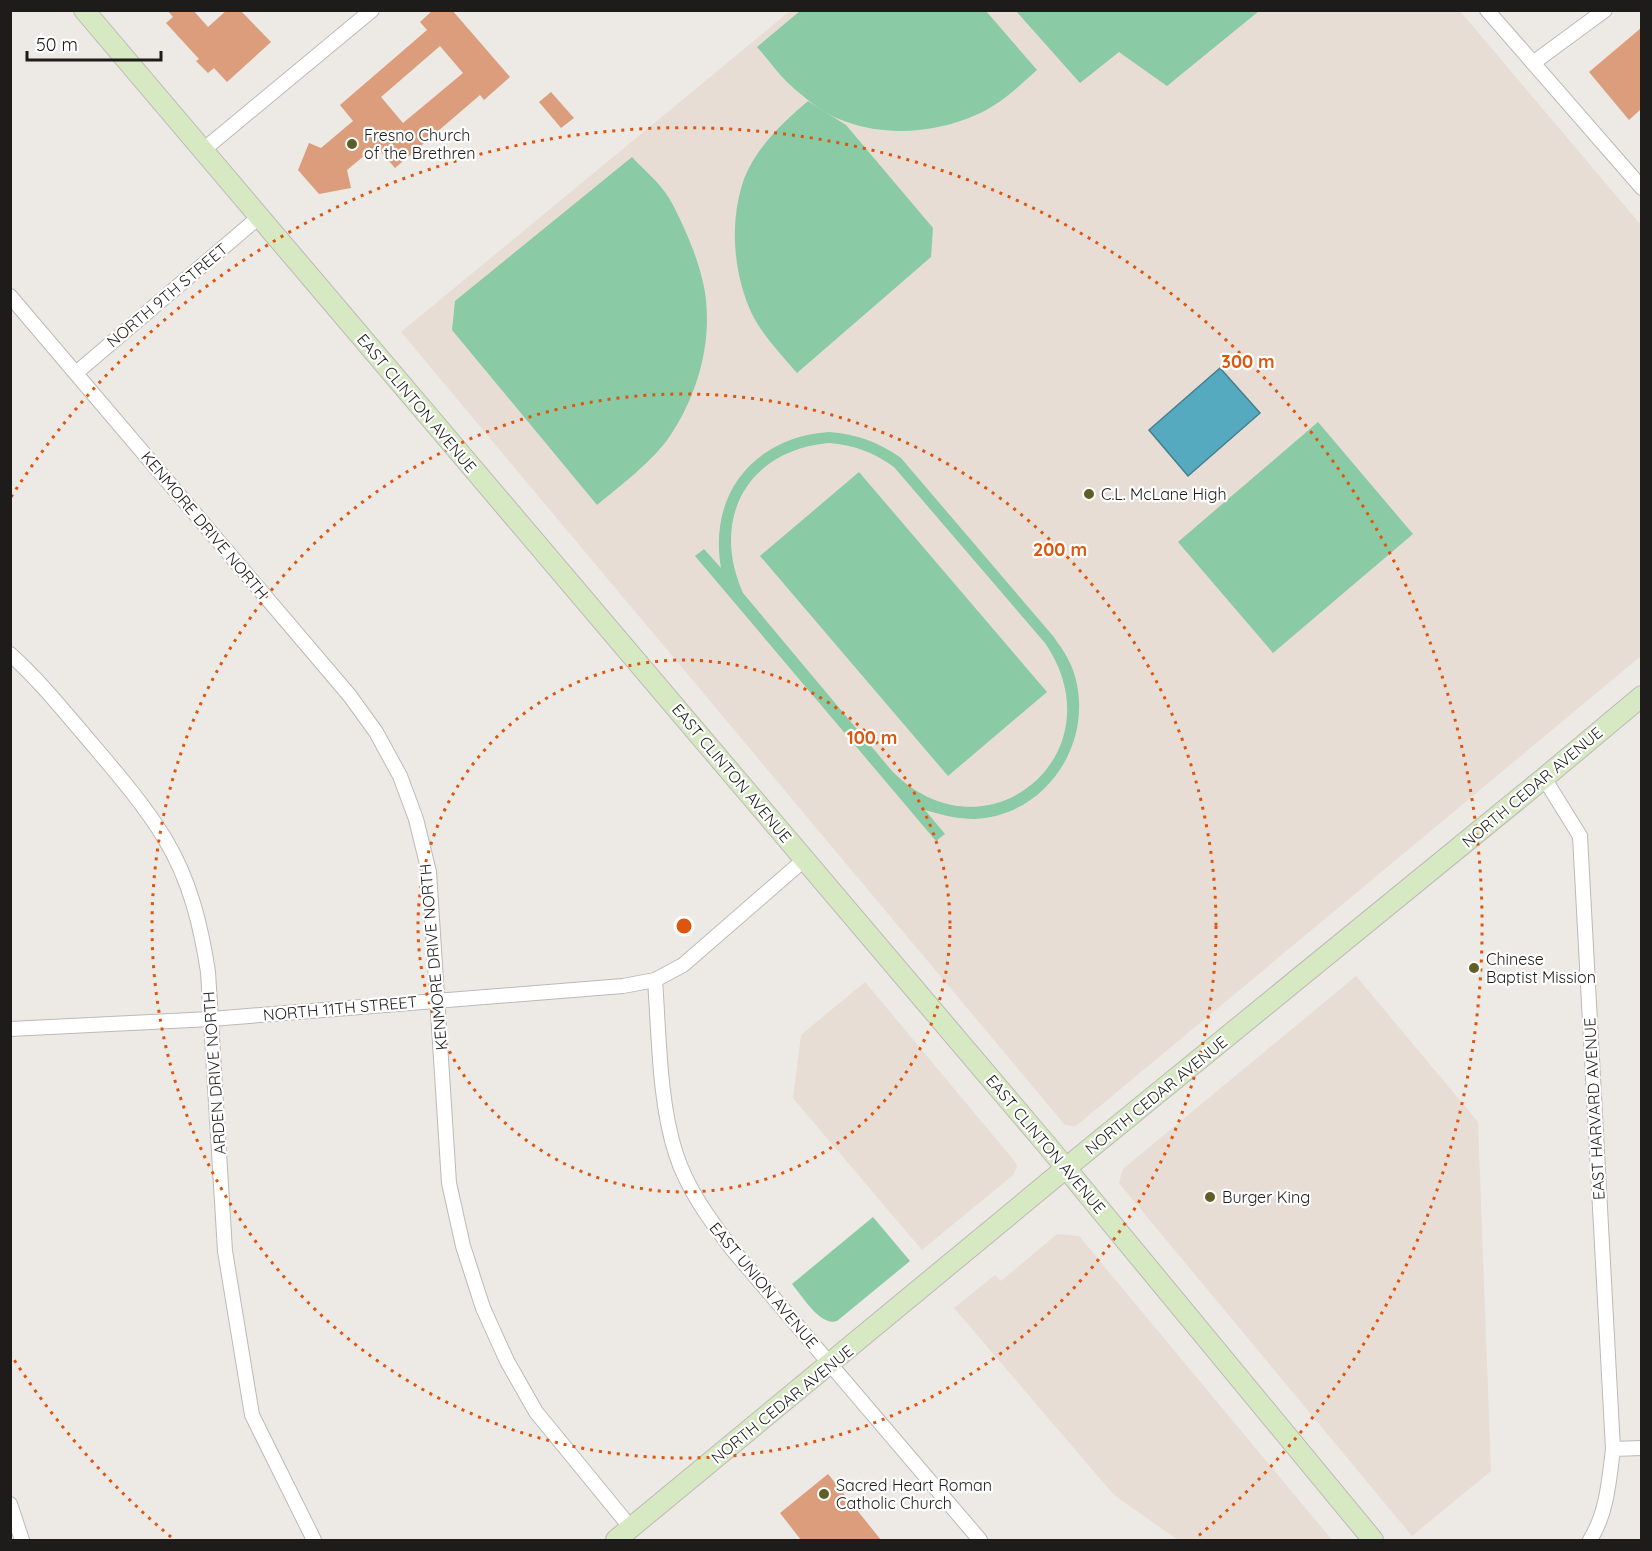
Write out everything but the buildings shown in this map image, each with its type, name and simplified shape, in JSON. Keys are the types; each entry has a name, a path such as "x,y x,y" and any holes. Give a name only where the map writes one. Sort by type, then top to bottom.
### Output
{"main road":[{"name":"EAST CLINTON AVENUE","path":"84,10 1066,1168 1373,1540"},
{"name":"NORTH CEDAR AVENUE","path":"624,1534 1641,696"}],"street":[{"path":"202,151 372,10"},
{"path":"1487,10 1641,188"},
{"path":"1533,63 1605,10"},
{"name":"NORTH 9TH STREET","path":"76,373 259,217"},
{"name":"KENMORE DRIVE NORTH","path":"10,296 343,687 376,732 400,776 416,819 429,872 449,1183 463,1246 483,1308 507,1361 536,1412 624,1534"},
{"name":"ARDEN DRIVE NORTH","path":"10,654 34,675 122,781 165,839 187,886 201,928 208,972 225,1251 252,1415 314,1540"},
{"name":"EAST HARVARD AVENUE","path":"1544,778 1580,836 1613,1449 1605,1504 1598,1527 1590,1540"},
{"name":"NORTH 11TH STREET","path":"10,1029 211,1019 623,986 655,980 682,965 805,859"},
{"name":"EAST UNION AVENUE","path":"655,980 666,1116 676,1155 710,1220 732,1249 980,1540"},
{"path":"1613,1449 1641,1448"},
{"path":"10,1504 22,1540"}],"shaded area":[{"name":"C.L. McLane High","path":"790,11 1460,11 1641,225 1641,656 1076,1126 1065,1125 401,332"},
{"path":"1356,976 1478,1122 1491,1471 1412,1536 1119,1183 1123,1169"},
{"path":"865,982 1017,1167 1013,1175 922,1250 793,1098 801,1035"},
{"path":"1057,1234 1079,1236 1332,1540 1178,1540 1114,1495 954,1308 995,1275 1001,1281"}],"green space":[{"path":"800,11 986,11 1037,70 994,105 962,120 929,129 911,131 860,126 836,118 806,99 783,78 757,47"},
{"path":"1016,11 1259,11 1167,86 1119,52 1080,83"},
{"path":"808,101 846,125 933,228 931,257 797,373 767,337 752,314 737,265 735,230 739,195 749,168 771,136"},
{"path":"632,157 665,192 687,234 704,289 706,336 700,372 694,389 670,436 646,463 597,505 452,330 455,301"},
{"path":"1318,422 1413,534 1273,653 1178,542"},
{"path":"829,432 858,437 884,447 901,458 1065,653 1074,671 1077,685 1079,709 1076,733 1068,755 1056,775 1040,792 1021,806 999,815 975,819 925,810 945,834 936,841 695,556 704,549 721,568 719,541 722,516 730,493 742,474 759,457 779,445 803,436","holes":["829,443 863,450 894,467 1045,643 1064,684 1066,723 1055,757 1032,784 1001,802 966,807 928,797 892,771 743,593 734,566 731,539 734,515 743,493 757,474 776,459 800,448"]},
{"path":"859,472 1047,692 948,776 760,556"},
{"path":"873,1217 910,1261 837,1321 831,1322 818,1315 792,1284"}],"water":[{"path":"1220,368 1260,413 1188,476 1149,430"}],"place":[{"name":"Fresno Church of the Brethren","path":"352,144"},
{"name":"C.L. McLane High","path":"1089,494"},
{"name":"Chinese Baptist Mission","path":"1474,968"},
{"name":"Burger King","path":"1210,1197"},
{"name":"Sacred Heart Roman Catholic Church","path":"824,1494"}]}
